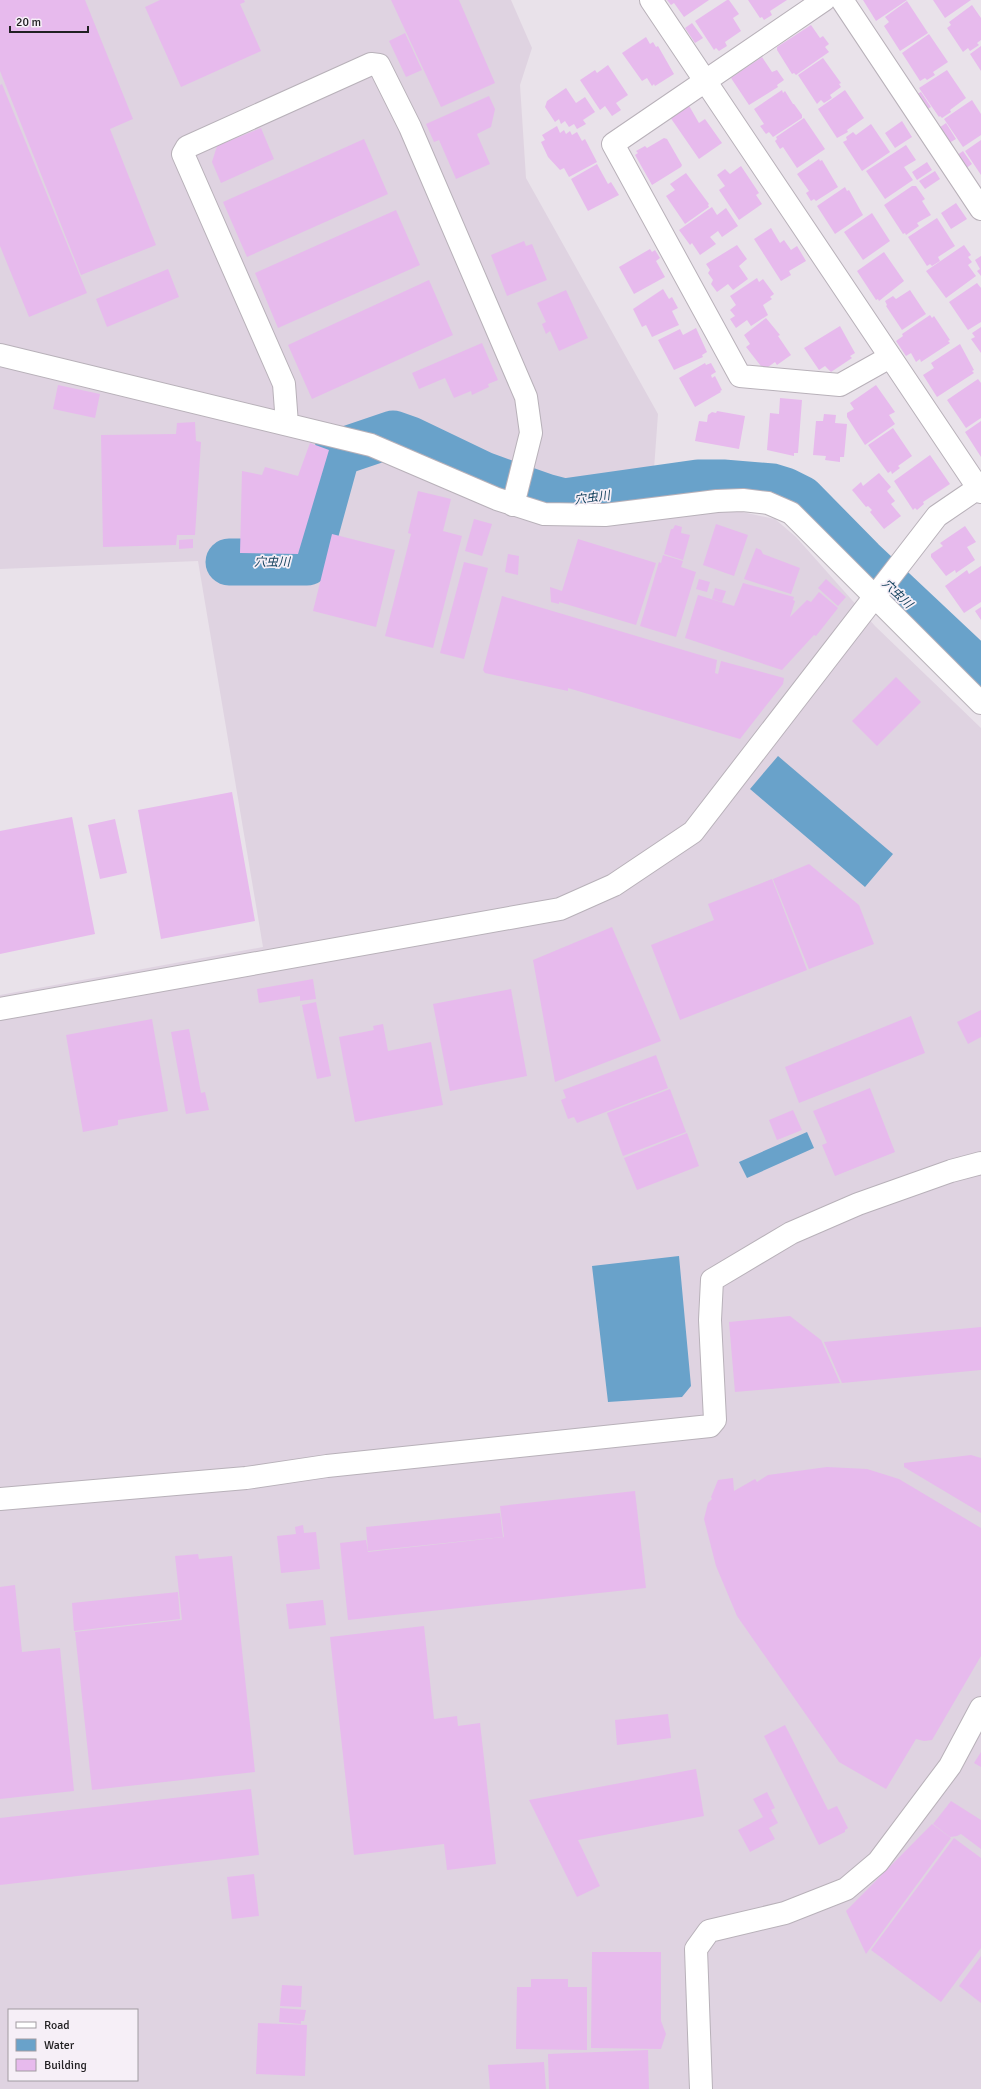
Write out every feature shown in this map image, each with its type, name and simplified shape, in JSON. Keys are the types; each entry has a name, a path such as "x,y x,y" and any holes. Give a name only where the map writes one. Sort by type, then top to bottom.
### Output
{"street":[{"path":"0,1009 560,909 614,885 693,832 937,516 980,489 651,0"},
{"path":"824,0 613,144 740,376 840,386 890,357"},
{"path":"842,0 981,209"},
{"path":"287,424 284,384 183,154 187,147 371,64 379,65 410,127 526,397 531,433 513,505"},
{"path":"0,355 371,445 513,505 544,514 605,515 717,501 743,500 768,503 791,513 981,703"},
{"path":"0,1499 246,1478 327,1466 710,1426 715,1420 710,1320 712,1280 790,1233 858,1204 951,1171 981,1163"},
{"path":"701,2089 696,1949 709,1931 785,1913 846,1889 878,1862 950,1766 981,1708"}],"shaded area":[{"path":"0,0 511,0 532,48 520,85 526,178 658,414 651,510 683,508 742,512 775,519 796,537 875,626 981,728 981,2089 0,2089 0,995 263,947 198,561 0,569"}],"water":[{"path":"778,756 893,854 865,887 750,789"},
{"path":"807,1132 814,1148 747,1178 739,1162"},
{"path":"679,1256 691,1386 682,1397 608,1402 592,1266"}],"building":[{"path":"0,0 85,0 133,119 110,129 156,245 81,275 0,71"},
{"path":"160,0 244,0 245,2 240,4 261,51 181,87 145,7"},
{"path":"391,0 459,0 495,83 441,107"},
{"path":"667,0 709,0 684,17 674,3 671,5"},
{"path":"729,0 739,14 733,18 741,31 725,42 727,46 719,51 716,48 714,50 695,21"},
{"path":"748,0 787,0 770,11 772,15 764,20 762,17 760,18"},
{"path":"863,0 907,0 876,21"},
{"path":"933,0 971,0 945,18"},
{"path":"907,1 928,33 900,51 884,26 889,22 885,17"},
{"path":"972,5 981,18 981,40 977,43 979,45 970,51 968,48 963,52 947,28 951,25 949,22"},
{"path":"692,23 703,38 695,43 685,28"},
{"path":"811,25 820,38 823,36 829,44 825,47 829,52 796,75 794,73 792,74 777,50 777,47"},
{"path":"405,33 422,70 406,77 389,41"},
{"path":"929,34 948,62 933,72 935,75 927,80 925,78 920,81 902,53"},
{"path":"646,37 650,44 653,42 656,47 658,46 674,74 655,86 654,84 652,86 647,78 642,81 622,53"},
{"path":"981,46 981,71 970,54"},
{"path":"762,57 772,72 777,70 784,80 777,85 778,87 749,105 731,78"},
{"path":"823,58 841,83 839,84 841,87 830,95 832,98 824,103 821,100 817,104 798,75"},
{"path":"608,65 628,95 616,103 621,110 612,116 605,106 600,110 580,80 595,70 597,73"},
{"path":"947,70 966,98 942,118 940,116 939,117 919,88"},
{"path":"2,84 87,293 29,317 0,246 0,85"},
{"path":"566,88 576,103 585,97 595,112 583,120 586,124 577,129 574,124 569,127 565,121 561,124 559,119 555,122 545,107 547,101"},
{"path":"782,90 783,93 785,91 802,115 802,118 773,137 769,132 766,134 760,126 764,124 754,109"},
{"path":"845,90 864,118 847,130 848,132 837,138 818,109"},
{"path":"921,92 931,107 926,110 915,95"},
{"path":"489,96 495,109 491,127 477,134 490,164 456,179 439,140 434,142 426,124"},
{"path":"972,100 981,114 981,135 963,147 944,119"},
{"path":"688,104 699,123 705,119 722,143 699,159 670,117"},
{"path":"804,118 825,149 797,168 783,147 780,149 775,141 777,139 776,137"},
{"path":"902,121 912,137 895,148 885,133"},
{"path":"946,123 956,139 949,143 939,128"},
{"path":"871,124 890,152 862,171 843,142 847,140 846,137 853,132 856,135"},
{"path":"557,126 560,133 564,130 566,134 570,131 572,135 577,132 582,141 585,139 597,162 569,177 564,168 560,170 548,157 541,142 545,140 542,135"},
{"path":"261,128 274,159 221,183 212,162 217,146"},
{"path":"664,138 667,139 682,165 652,185 635,155 638,153 636,151 645,146 647,148"},
{"path":"364,139 388,194 247,257 223,202"},
{"path":"981,140 981,175 965,151"},
{"path":"906,145 916,160 904,167 913,180 885,199 866,171"},
{"path":"963,151 972,164 965,169 956,156"},
{"path":"819,159 820,161 822,160 838,187 816,201 814,199 811,201 806,193 809,191 797,174"},
{"path":"927,162 932,170 917,180 912,172"},
{"path":"597,164 608,184 611,182 619,195 588,211 571,179"},
{"path":"741,166 759,193 756,195 762,204 739,220 719,190 725,186 717,175 725,169 730,174"},
{"path":"935,171 940,179 925,189 919,181"},
{"path":"686,173 709,204 709,207 685,224 666,196 675,190 670,184"},
{"path":"912,186 916,186 925,199 922,201 931,215 917,223 919,226 906,235 905,233 903,234 884,205"},
{"path":"845,187 847,191 849,190 863,215 835,234 817,206"},
{"path":"956,203 967,219 951,229 941,213"},
{"path":"712,207 717,215 726,208 738,226 722,237 718,231 710,237 716,244 700,255 692,243 690,245 679,230"},
{"path":"396,210 420,265 278,328 255,273"},
{"path":"872,213 890,241 863,260 844,232"},
{"path":"937,218 955,246 938,257 940,261 932,266 930,264 927,266 908,237"},
{"path":"771,228 780,243 784,240 791,250 797,246 806,261 789,271 791,275 781,281 754,239"},
{"path":"524,241 526,246 532,244 547,280 507,296 491,255"},
{"path":"737,245 747,259 739,266 748,279 733,290 728,284 717,292 711,284 713,280 708,273 710,270 706,264"},
{"path":"964,245 971,255 968,257 972,262 968,265 976,276 946,298 926,271"},
{"path":"650,249 652,252 655,250 660,258 656,261 665,277 634,294 619,267"},
{"path":"884,252 904,281 879,301 878,299 876,300 857,271"},
{"path":"981,256 981,276 977,271 980,269 975,260"},
{"path":"168,269 179,297 107,327 96,299"},
{"path":"757,278 759,282 763,279 774,294 770,297 772,299 763,305 768,315 751,326 747,320 736,328 730,319 735,316 730,310 736,305 730,296"},
{"path":"429,280 453,335 312,399 288,345"},
{"path":"977,283 981,288 981,322 968,330 949,302"},
{"path":"663,289 669,299 672,297 678,308 672,311 679,325 652,337 646,325 642,327 633,309"},
{"path":"566,290 588,338 559,351 550,331 546,334 542,324 546,322 537,303"},
{"path":"910,290 926,314 902,330 886,306 885,301 893,296 896,299"},
{"path":"930,315 932,318 934,316 950,340 948,341 950,343 921,362 920,359 916,362 911,353 906,356 896,341 903,336 902,334"},
{"path":"766,318 780,335 778,336 791,355 777,365 775,362 764,370 746,347 750,344 744,335"},
{"path":"840,326 855,353 850,356 852,358 831,372 825,366 819,370 804,348"},
{"path":"981,327 981,353 971,339 975,337 972,333"},
{"path":"696,328 707,352 702,355 703,357 674,370 658,340 680,329 683,335"},
{"path":"482,343 498,380 488,384 489,387 472,395 471,391 454,398 445,378 419,389 412,373"},
{"path":"960,344 974,370 972,371 974,373 937,397 923,375 934,368 931,363"},
{"path":"705,363 706,365 711,363 716,372 711,375 712,378 715,376 722,390 695,407 679,378"},
{"path":"978,379 981,383 981,418 966,428 947,400"},
{"path":"58,385 100,394 95,418 53,409"},
{"path":"876,385 895,412 889,415 895,424 865,445 847,417 847,413 854,409 850,403"},
{"path":"780,398 802,400 798,453 794,453 794,456 767,450 770,413 779,414"},
{"path":"717,411 745,416 739,449 695,441 699,421 707,422 708,415 712,412 716,413"},
{"path":"824,414 836,415 835,423 847,424 844,457 840,457 840,462 825,460 826,456 813,455 816,421 823,421"},
{"path":"981,421 981,457 965,432"},
{"path":"195,422 196,441 201,442 195,535 177,535 176,545 103,547 101,435 176,434 177,423"},
{"path":"893,428 912,456 898,466 900,468 892,474 891,471 888,473 868,445"},
{"path":"310,443 329,450 298,554 240,553 242,471 262,475 265,467 298,476"},
{"path":"930,455 950,484 923,502 924,504 917,510 915,508 913,510 894,481"},
{"path":"879,473 891,487 887,491 895,501 891,504 901,516 884,529 870,512 872,510 868,506 866,507 852,490 861,482 863,486"},
{"path":"418,491 451,499 443,531 462,536 433,648 385,636 411,534 408,533"},
{"path":"474,519 492,524 482,556 465,551"},
{"path":"716,524 748,535 734,576 703,565"},
{"path":"675,525 682,527 681,533 690,535 683,560 664,554 671,529 673,529"},
{"path":"965,526 976,542 967,547 975,560 956,573 955,570 946,576 931,557 931,554 943,546 940,543"},
{"path":"332,534 395,550 376,627 313,611"},
{"path":"193,539 193,548 179,549 179,540"},
{"path":"578,539 656,563 636,625 559,602 559,604 551,602 550,587 562,591"},
{"path":"756,548 761,550 763,554 800,568 791,594 744,579"},
{"path":"508,554 519,556 518,575 505,572"},
{"path":"663,555 683,561 681,567 696,572 676,637 640,626 659,562 661,563"},
{"path":"464,562 488,568 464,659 440,653"},
{"path":"981,566 981,602 964,613 945,586 967,570 969,574"},
{"path":"699,579 710,582 707,592 696,589"},
{"path":"826,579 846,597 838,606 818,588"},
{"path":"743,583 794,597 793,600 795,601 790,617 807,600 811,602 819,592 838,608 816,636 814,635 782,670 685,638 698,595 734,606"},
{"path":"715,588 726,591 722,602 712,599"},
{"path":"502,596 717,660 715,673 718,674 721,661 784,678 783,684 740,739 568,688 568,691 485,673 483,670"},
{"path":"981,607 981,620 975,611"},
{"path":"896,677 921,702 877,746 852,721"},
{"path":"232,792 255,921 161,939 138,810"},
{"path":"72,817 95,934 0,954 0,831"},
{"path":"115,819 127,873 100,879 88,825"},
{"path":"809,864 859,905 874,944 809,969 773,879"},
{"path":"772,879 807,970 680,1020 651,945 714,920 708,904"},
{"path":"612,927 661,1041 555,1082 533,960"},
{"path":"313,979 316,999 300,1001 300,996 259,1003 257,989"},
{"path":"511,989 527,1076 450,1091 433,1004"},
{"path":"316,1002 331,1076 317,1079 302,1005"},
{"path":"981,1010 981,1037 968,1044 957,1022"},
{"path":"911,1016 925,1053 799,1103 785,1067"},
{"path":"152,1019 168,1111 118,1120 118,1125 83,1132 66,1035"},
{"path":"383,1024 388,1051 431,1042 443,1105 355,1122 339,1037 374,1030 373,1026"},
{"path":"189,1029 201,1093 205,1092 209,1110 186,1114 171,1032"},
{"path":"656,1055 668,1088 577,1123 574,1117 568,1119 561,1100 566,1098 563,1090"},
{"path":"870,1088 895,1152 835,1176 822,1145 827,1143 813,1111"},
{"path":"670,1089 686,1132 623,1156 607,1113"},
{"path":"793,1110 802,1130 777,1140 769,1120"},
{"path":"687,1133 699,1166 637,1190 624,1158"},
{"path":"790,1316 821,1340 840,1383 735,1392 729,1322"},
{"path":"981,1327 981,1370 842,1383 824,1342"},
{"path":"971,1455 981,1458 981,1513 904,1467 904,1463"},
{"path":"827,1467 867,1469 899,1479 981,1528 981,1656 932,1740 924,1741 916,1739 886,1789 839,1762 737,1616 716,1566 704,1519 708,1503 712,1499 711,1497 718,1480 733,1478 734,1491 755,1479 757,1482 768,1475"},
{"path":"635,1491 646,1588 348,1620 340,1543 366,1540 368,1552 504,1537 500,1506"},
{"path":"500,1513 503,1537 368,1551 366,1527"},
{"path":"303,1525 304,1533 316,1532 320,1569 281,1573 277,1536 296,1534 295,1527"},
{"path":"198,1554 199,1559 232,1556 255,1772 92,1790 75,1632 182,1620 175,1556"},
{"path":"15,1585 22,1652 60,1648 74,1791 0,1799 0,1587"},
{"path":"178,1592 180,1619 74,1631 72,1603"},
{"path":"323,1600 326,1625 289,1629 286,1604"},
{"path":"424,1626 434,1719 457,1716 458,1726 480,1723 496,1864 447,1870 444,1844 354,1855 330,1637"},
{"path":"668,1714 671,1738 617,1745 615,1720"},
{"path":"785,1725 828,1810 837,1806 848,1828 845,1832 819,1845 764,1736"},
{"path":"981,1752 981,1767 974,1763"},
{"path":"696,1769 704,1816 578,1840 600,1886 577,1897 529,1800"},
{"path":"251,1789 259,1855 0,1885 0,1818"},
{"path":"767,1792 775,1808 771,1810 778,1823 769,1828 775,1839 750,1852 738,1830 763,1817 753,1799"},
{"path":"951,1801 981,1820 981,1849 961,1834 950,1837 933,1824"},
{"path":"932,1824 951,1838 866,1954 846,1911"},
{"path":"954,1838 981,1858 981,1948 941,2002 871,1950"},
{"path":"254,1874 259,1916 232,1919 227,1877"},
{"path":"592,1952 661,1952 661,2021 666,2034 661,2049 591,2048"},
{"path":"981,1956 981,2003 959,1986"},
{"path":"531,1979 568,1979 568,1987 587,1987 587,2050 516,2049 517,1987 531,1987"},
{"path":"282,1985 302,1986 301,2007 280,2006"},
{"path":"280,2008 306,2010 304,2021 301,2021 301,2024 279,2022"},
{"path":"258,2023 307,2025 305,2076 256,2074"},
{"path":"648,2050 649,2089 549,2089 548,2054"},
{"path":"544,2062 546,2089 490,2089 488,2065"}],"waterway":[{"name":"穴虫川","path":"229,562 307,562 337,453 393,434 410,440 483,475 545,497 564,502 698,483 723,483 772,487 785,491 801,499 862,561 981,673"}]}
